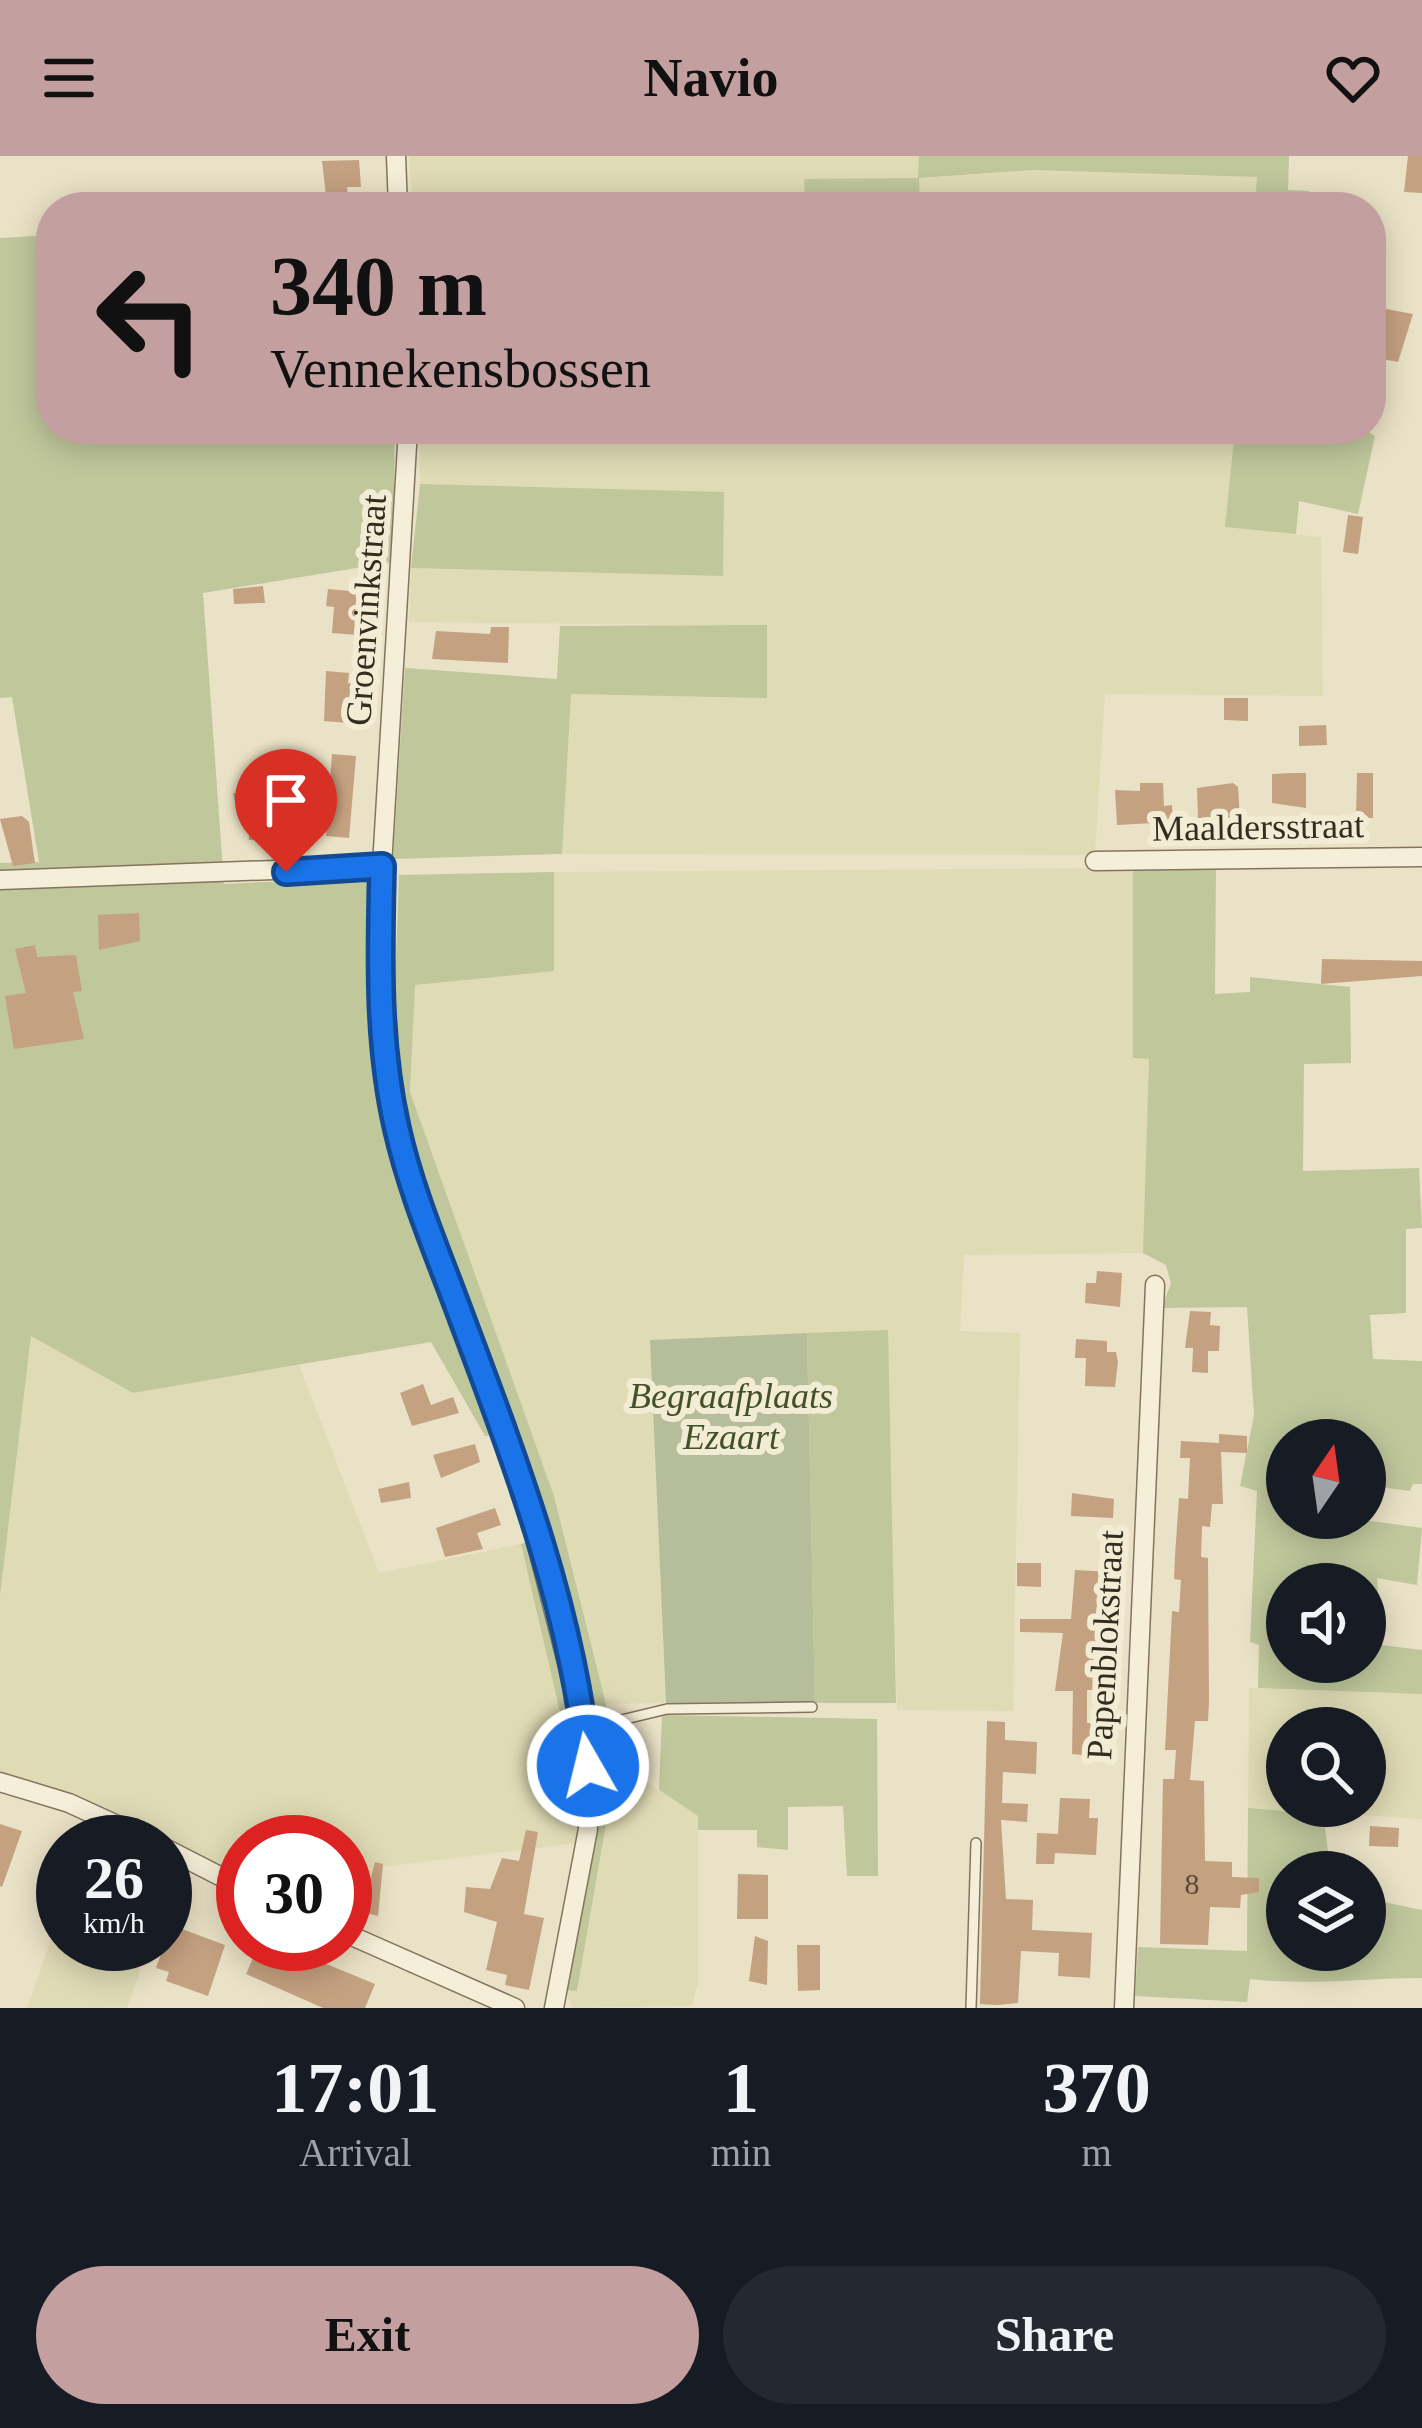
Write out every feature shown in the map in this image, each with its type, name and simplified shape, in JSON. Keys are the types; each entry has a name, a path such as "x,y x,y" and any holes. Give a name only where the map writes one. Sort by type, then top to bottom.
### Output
{"street":[{"path":"396,156 397,192"},
{"name":"Groenvinkstraat","path":"407,444 379,992 396,1126 419,1208 526,1497 584,1729 588,1829 554,2008"},
{"name":"Maaldersstraat","path":"1095,861 1422,857"},
{"path":"0,880 382,866"},
{"name":"Papenblokstraat","path":"1124,2008 1155,1285"},
{"path":"0,1782 95,1815"},
{"path":"372,1945 515,2008"}],"lane":[{"path":"584,1729 667,1709 812,1707"},
{"path":"971,2008 976,1844"}],"shaded area":[{"path":"409,156 919,156 920,178 1033,170 1258,177 1256,192 919,192 918,178 804,180 805,192 412,192"},
{"path":"419,444 1234,444 1226,527 1321,537 1323,696 1105,694 1095,855 562,854 571,694 766,698 767,626 409,622 411,568 722,576 723,492 420,484"},
{"path":"1133,868 1133,1057 1149,1058 1143,1253 964,1255 960,1331 1020,1333 1013,1711 897,1710 887,1330 650,1340 666,1703 606,1704 554,1496 410,1092 415,985 553,971 554,872"},
{"path":"31,1336 133,1393 299,1365 379,1573 521,1544 569,1731 580,1802 578,1843 374,1868 372,1874 372,1815 216,1815 216,1866 192,1854 192,1815 109,1815 0,1777 0,1596"},
{"path":"1249,1688 1422,1694 1422,1819 1386,1817 1386,1707 1266,1707 1266,1809 1248,1808"},
{"path":"646,1782 698,1816 698,1983 692,2006 573,2008 565,1990 577,1991 611,1795"},
{"path":"40,1971 140,1971 127,2008 27,2008"}],"green space":[{"path":"919,156 1289,156 1288,190 1309,191 1256,192 1257,177 1033,170 919,178 919,192 804,192 804,179 918,178"},
{"path":"36,236 36,444 395,444 393,562 203,593 224,884 370,877 368,979 395,983 399,875 554,872 554,971 415,985 410,1092 554,1496 606,1704 611,1795 577,1991 565,1990 596,1791 578,1789 521,1544 531,1541 494,1435 485,1436 431,1342 133,1393 31,1336 0,1596 0,863 39,862 12,697 0,698 0,238"},
{"path":"1233,444 1373,444 1358,514 1299,501 1296,534 1225,527"},
{"path":"420,484 724,492 723,576 411,568"},
{"path":"767,625 767,698 571,694 562,854 393,859 405,668 557,679 560,626"},
{"path":"1216,867 1215,994 1250,992 1250,977 1350,987 1351,1063 1304,1064 1303,1171 1419,1168 1422,1228 1406,1229 1406,1313 1370,1315 1373,1359 1422,1361 1422,1484 1413,1484 1410,1491 1386,1488 1386,1419 1266,1419 1266,1539 1386,1539 1386,1523 1422,1528 1417,1585 1386,1580 1386,1563 1266,1563 1266,1683 1386,1683 1386,1646 1422,1650 1422,1694 1258,1688 1259,1645 1250,1642 1257,1491 1240,1486 1254,1415 1247,1307 1161,1308 1171,1284 1166,1265 1143,1253 1149,1059 1133,1058 1133,868"},
{"path":"888,1330 896,1703 815,1703 807,1333"},
{"name":"Begraafplaats Ezaart","path":"807,1333 815,1703 666,1703 650,1340"},
{"path":"662,1715 877,1719 878,1876 847,1876 843,1806 788,1807 788,1850 757,1847 757,1830 698,1830 698,1816 659,1790"},
{"path":"1248,1808 1266,1809 1266,1827 1325,1827 1328,1851 1266,1851 1266,1971 1386,1971 1386,1902 1422,1910 1422,1978 1250,1979 1247,2002 1135,1996 1138,1947 1247,1951"}],"building":[{"path":"1408,156 1422,156 1422,193 1404,192"},
{"path":"359,160 361,187 326,192 322,161"},
{"path":"1386,309 1413,314 1398,362 1386,360"},
{"path":"1348,515 1363,517 1358,554 1343,552"},
{"path":"263,586 265,603 234,604 233,589"},
{"path":"328,589 361,592 357,635 332,633 334,607 326,606"},
{"path":"491,627 509,627 508,663 432,659 436,631 490,634"},
{"path":"326,671 349,673 348,683 356,684 348,723 324,721"},
{"path":"1224,698 1248,698 1248,721 1224,720"},
{"path":"1326,725 1327,745 1299,746 1299,726"},
{"path":"332,754 356,756 349,838 326,836"},
{"path":"1306,773 1306,808 1272,803 1272,774"},
{"path":"1357,773 1373,773 1373,818 1356,818"},
{"path":"1140,783 1163,783 1164,806 1172,805 1173,822 1117,825 1115,790 1140,791"},
{"path":"1233,783 1238,787 1240,819 1198,818 1197,788"},
{"path":"277,792 279,839 249,840 248,810 237,811 233,793"},
{"path":"22,816 29,822 35,863 13,866 0,819"},
{"path":"139,913 140,941 99,950 98,915"},
{"path":"35,945 37,957 76,955 82,991 73,992 84,1039 14,1049 5,996 26,993 15,949"},
{"path":"1322,959 1422,961 1422,976 1321,984"},
{"path":"1097,1271 1122,1273 1120,1307 1085,1303 1086,1283 1096,1283"},
{"path":"1190,1311 1211,1312 1210,1325 1220,1326 1219,1351 1208,1351 1208,1373 1192,1372 1193,1348 1185,1348"},
{"path":"1076,1339 1107,1341 1107,1352 1116,1352 1115,1387 1085,1386 1086,1358 1075,1358"},
{"path":"423,1384 431,1405 453,1397 459,1413 412,1426 400,1393"},
{"path":"715,1427 715,1444 687,1445 686,1428"},
{"path":"1219,1434 1247,1436 1247,1453 1221,1452 1223,1504 1212,1504 1210,1527 1202,1526 1201,1557 1208,1558 1209,1702 1208,1721 1195,1721 1190,1780 1204,1781 1205,1861 1232,1862 1232,1877 1259,1878 1259,1892 1241,1895 1240,1908 1210,1907 1208,1945 1160,1944 1163,1779 1174,1779 1176,1750 1165,1750 1172,1611 1179,1612 1181,1580 1174,1579 1175,1556 1179,1498 1188,1499 1190,1458 1180,1458 1181,1441 1219,1443"},
{"path":"475,1444 480,1462 441,1478 433,1455"},
{"path":"409,1482 411,1498 381,1503 378,1489"},
{"path":"1072,1493 1114,1499 1113,1518 1071,1516"},
{"path":"495,1508 501,1525 477,1533 483,1549 445,1557 436,1528"},
{"path":"1017,1563 1041,1563 1041,1587 1017,1586"},
{"path":"1075,1570 1111,1572 1104,1690 1087,1690 1087,1723 1103,1724 1100,1757 1072,1754 1073,1691 1055,1691 1063,1633 1020,1632 1020,1619 1071,1619"},
{"path":"987,1721 1005,1722 1005,1740 1037,1742 1036,1774 1003,1772 1002,1803 1028,1804 1027,1822 1001,1820 1006,1899 1033,1900 1032,1930 1092,1933 1090,1978 1058,1976 1059,1953 1021,1951 1018,2003 997,2005 980,2004"},
{"path":"1060,1798 1090,1799 1089,1818 1098,1818 1096,1855 1055,1853 1054,1864 1036,1864 1037,1833 1058,1834"},
{"path":"0,1824 22,1831 2,1887 0,1886"},
{"path":"1370,1827 1399,1828 1398,1847 1369,1846"},
{"path":"526,1830 538,1832 524,1914 544,1918 529,1990 505,1985 507,1975 486,1970 497,1922 464,1912 466,1887 490,1889 502,1858 519,1861"},
{"path":"375,1862 383,1864 378,1916 372,1914"},
{"path":"738,1874 768,1875 768,1919 737,1919"},
{"path":"192,1933 216,1942 216,1971 208,1996 166,1981 169,1972 192,1971"},
{"path":"755,1936 768,1941 767,1985 749,1981"},
{"path":"797,1945 820,1945 820,1990 798,1991"},
{"path":"343,1971 375,1984 365,2008 323,2008 246,1974"}],"route":[{"path":"286,872 382,866 379,992 396,1126 419,1208 539,1540 565,1639 588,1766"}]}
